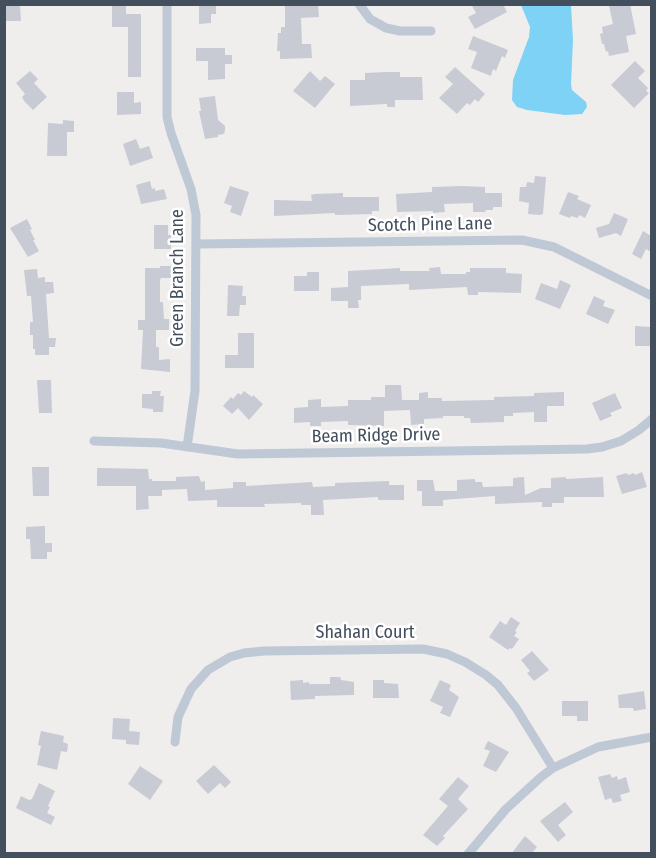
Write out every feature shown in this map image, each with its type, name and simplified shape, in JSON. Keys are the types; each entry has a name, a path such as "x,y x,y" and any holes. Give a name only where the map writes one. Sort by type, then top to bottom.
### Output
{"street":[{"name":"Green Branch Lane","path":"167,4 167,117 194,199 195,391 187,447"},
{"path":"359,4 370,19 386,28 400,31 431,31"},
{"name":"Scotch Pine Lane","path":"196,244 522,240 554,248 651,296"},
{"name":"Beam Ridge Drive","path":"94,441 133,441 253,455 587,449 621,441 651,419"},
{"name":"Shahan Court","path":"175,742 178,717 191,689 208,670 230,657 264,651 423,649 447,654 465,662 498,685 516,708 553,768"},
{"path":"468,854 506,809 553,768 598,747 651,737"}],"water":[{"path":"521,5 571,5 573,40 571,84 572,90 586,102 587,107 582,114 565,115 527,110 517,107 512,100 513,80 529,37 530,27"}],"building":[{"path":"4,4 20,4 21,21 4,21"},
{"path":"112,4 126,4 126,14 141,14 141,77 128,77 128,27 112,27"},
{"path":"199,4 216,4 216,14 211,14 211,23 199,24"},
{"path":"285,4 318,4 319,17 301,18 302,44 311,44 312,58 280,59 280,51 277,51 278,33 281,33 281,27 285,27"},
{"path":"471,4 503,4 507,12 475,29 468,17 476,13"},
{"path":"630,4 636,34 626,36 629,52 609,56 602,44 600,34 603,33 602,27 613,24 609,6"},
{"path":"473,36 508,50 505,58 502,56 496,71 493,69 491,76 471,68 477,52 468,49"},
{"path":"196,48 225,48 225,55 232,55 232,64 225,64 225,79 208,80 208,61 196,61"},
{"path":"635,61 645,71 638,78 648,88 646,91 649,93 634,108 611,85"},
{"path":"455,67 485,94 478,102 475,99 470,105 467,103 457,114 439,98 453,84 445,77"},
{"path":"30,71 38,79 34,83 47,97 33,110 24,101 22,97 25,94 16,83"},
{"path":"310,71 320,81 325,76 335,84 315,108 293,91"},
{"path":"400,72 400,77 422,77 423,100 395,100 395,107 387,107 387,104 350,106 350,80 365,80 365,73"},
{"path":"117,92 134,92 134,103 141,102 141,114 117,115"},
{"path":"215,96 218,120 225,126 225,130 224,134 218,137 205,139 199,111 201,111 199,98"},
{"path":"63,120 74,121 74,132 67,132 67,156 47,156 48,123 63,124"},
{"path":"136,139 140,149 149,146 153,158 130,166 123,144"},
{"path":"535,176 546,177 543,214 540,215 528,214 529,203 519,201 520,187 526,187 527,182 534,183"},
{"path":"150,181 155,191 164,189 167,199 141,204 136,185"},
{"path":"230,186 249,192 241,216 230,212 232,206 224,203"},
{"path":"432,187 485,187 485,193 502,193 502,207 493,207 493,210 485,210 486,212 473,212 473,203 444,204 445,212 397,212 396,194 432,192"},
{"path":"568,192 579,196 577,199 591,205 585,218 579,215 578,218 571,216 570,218 559,214"},
{"path":"343,193 343,197 379,197 379,211 372,211 372,214 274,216 274,200 312,201 311,195"},
{"path":"614,213 628,219 621,236 616,233 599,238 596,228 609,224"},
{"path":"27,219 39,251 28,257 10,228"},
{"path":"154,225 168,225 171,249 154,249"},
{"path":"643,231 651,236 651,252 646,249 641,259 632,254"},
{"path":"160,266 171,266 171,278 160,280 160,302 163,302 164,319 169,319 169,330 156,330 156,347 159,347 159,360 170,359 170,372 141,369 143,330 138,330 138,320 145,320 145,268 160,268"},
{"path":"440,267 441,274 466,274 470,272 470,268 506,268 506,273 522,274 521,293 478,292 478,295 468,295 467,287 409,290 409,284 361,286 359,308 348,308 348,301 331,301 331,288 348,287 348,271 400,268 400,271 430,271 429,268"},
{"path":"37,269 38,278 45,277 45,282 53,282 54,293 46,294 49,338 56,338 55,347 49,347 49,355 35,355 33,335 30,335 30,322 33,322 31,296 27,296 24,270"},
{"path":"307,272 319,272 319,291 294,291 294,276 307,276"},
{"path":"560,280 571,285 560,309 535,299 541,283 557,289"},
{"path":"228,285 243,286 242,296 246,296 246,305 240,305 239,316 227,316"},
{"path":"594,296 605,301 603,306 615,310 608,324 586,314"},
{"path":"635,326 650,327 651,346 635,346"},
{"path":"238,333 254,333 254,368 225,368 225,355 238,355"},
{"path":"37,380 51,380 52,413 39,413"},
{"path":"385,385 401,385 402,400 419,400 419,393 428,392 428,398 442,398 442,401 494,400 494,397 534,396 534,393 564,392 564,406 547,406 547,422 534,422 534,412 504,416 504,422 471,423 470,418 464,418 464,416 443,416 443,418 424,419 424,424 411,425 410,410 384,411 384,426 348,425 348,421 321,422 321,426 310,426 310,422 294,423 294,408 308,407 308,400 321,399 321,407 348,406 348,400 371,400 371,397 385,397"},
{"path":"152,391 161,391 160,396 164,396 163,412 153,412 153,409 142,408 142,394 152,394"},
{"path":"244,391 263,404 249,420 238,408 232,414 223,406 231,397 233,399 238,393 241,395"},
{"path":"615,393 622,408 610,413 612,416 600,421 592,403"},
{"path":"32,467 49,467 49,496 33,496"},
{"path":"97,468 148,469 149,479 152,481 176,481 176,477 199,476 201,482 205,481 205,490 233,488 233,482 246,482 246,486 312,482 313,487 335,486 335,483 389,481 389,485 404,485 404,500 378,500 378,497 323,500 324,515 311,515 311,505 301,505 301,503 264,504 265,507 217,507 217,500 188,501 187,489 162,490 162,496 148,496 149,509 136,510 136,486 97,486"},
{"path":"642,472 647,487 622,494 616,476 627,473 635,475"},
{"path":"524,477 525,495 541,488 551,488 551,478 603,477 604,497 564,497 564,503 552,503 552,507 542,507 542,502 495,504 495,496 443,500 443,506 422,506 422,491 417,491 417,480 433,480 435,491 457,491 457,480 475,479 475,482 482,482 483,487 513,486 513,478"},
{"path":"45,526 45,543 52,543 52,552 47,552 47,559 31,559 30,539 26,539 26,527"},
{"path":"511,617 520,623 514,636 519,639 512,649 508,650 489,637 500,621 506,625"},
{"path":"532,651 549,670 534,681 527,673 530,671 521,660"},
{"path":"330,677 340,677 341,680 354,682 354,695 315,696 315,699 291,700 290,681 303,680 303,683 309,682 309,684 330,684"},
{"path":"373,680 398,684 399,698 373,698"},
{"path":"440,680 451,685 449,690 459,697 450,717 440,713 443,707 430,701"},
{"path":"644,691 646,709 634,711 633,708 619,708 618,695"},
{"path":"562,701 588,701 588,721 577,721 577,716 562,716"},
{"path":"113,718 130,719 129,731 140,732 139,745 126,744 126,740 112,739"},
{"path":"41,731 64,736 63,742 68,744 67,752 61,751 57,770 37,765"},
{"path":"488,741 509,752 496,772 483,766 490,751 484,749"},
{"path":"214,765 231,782 225,788 220,783 208,794 196,781"},
{"path":"140,766 163,781 150,800 128,784"},
{"path":"610,774 612,778 617,776 618,780 626,777 630,792 620,795 622,801 613,803 611,798 605,800 598,777"},
{"path":"458,777 469,786 458,799 468,809 443,836 445,838 437,846 423,835 448,806 439,799"},
{"path":"39,783 55,791 47,813 55,817 51,825 16,808 21,796 32,799"},
{"path":"565,802 573,812 558,825 566,835 558,842 540,821"},
{"path":"525,836 537,847 531,854 511,854"}]}
